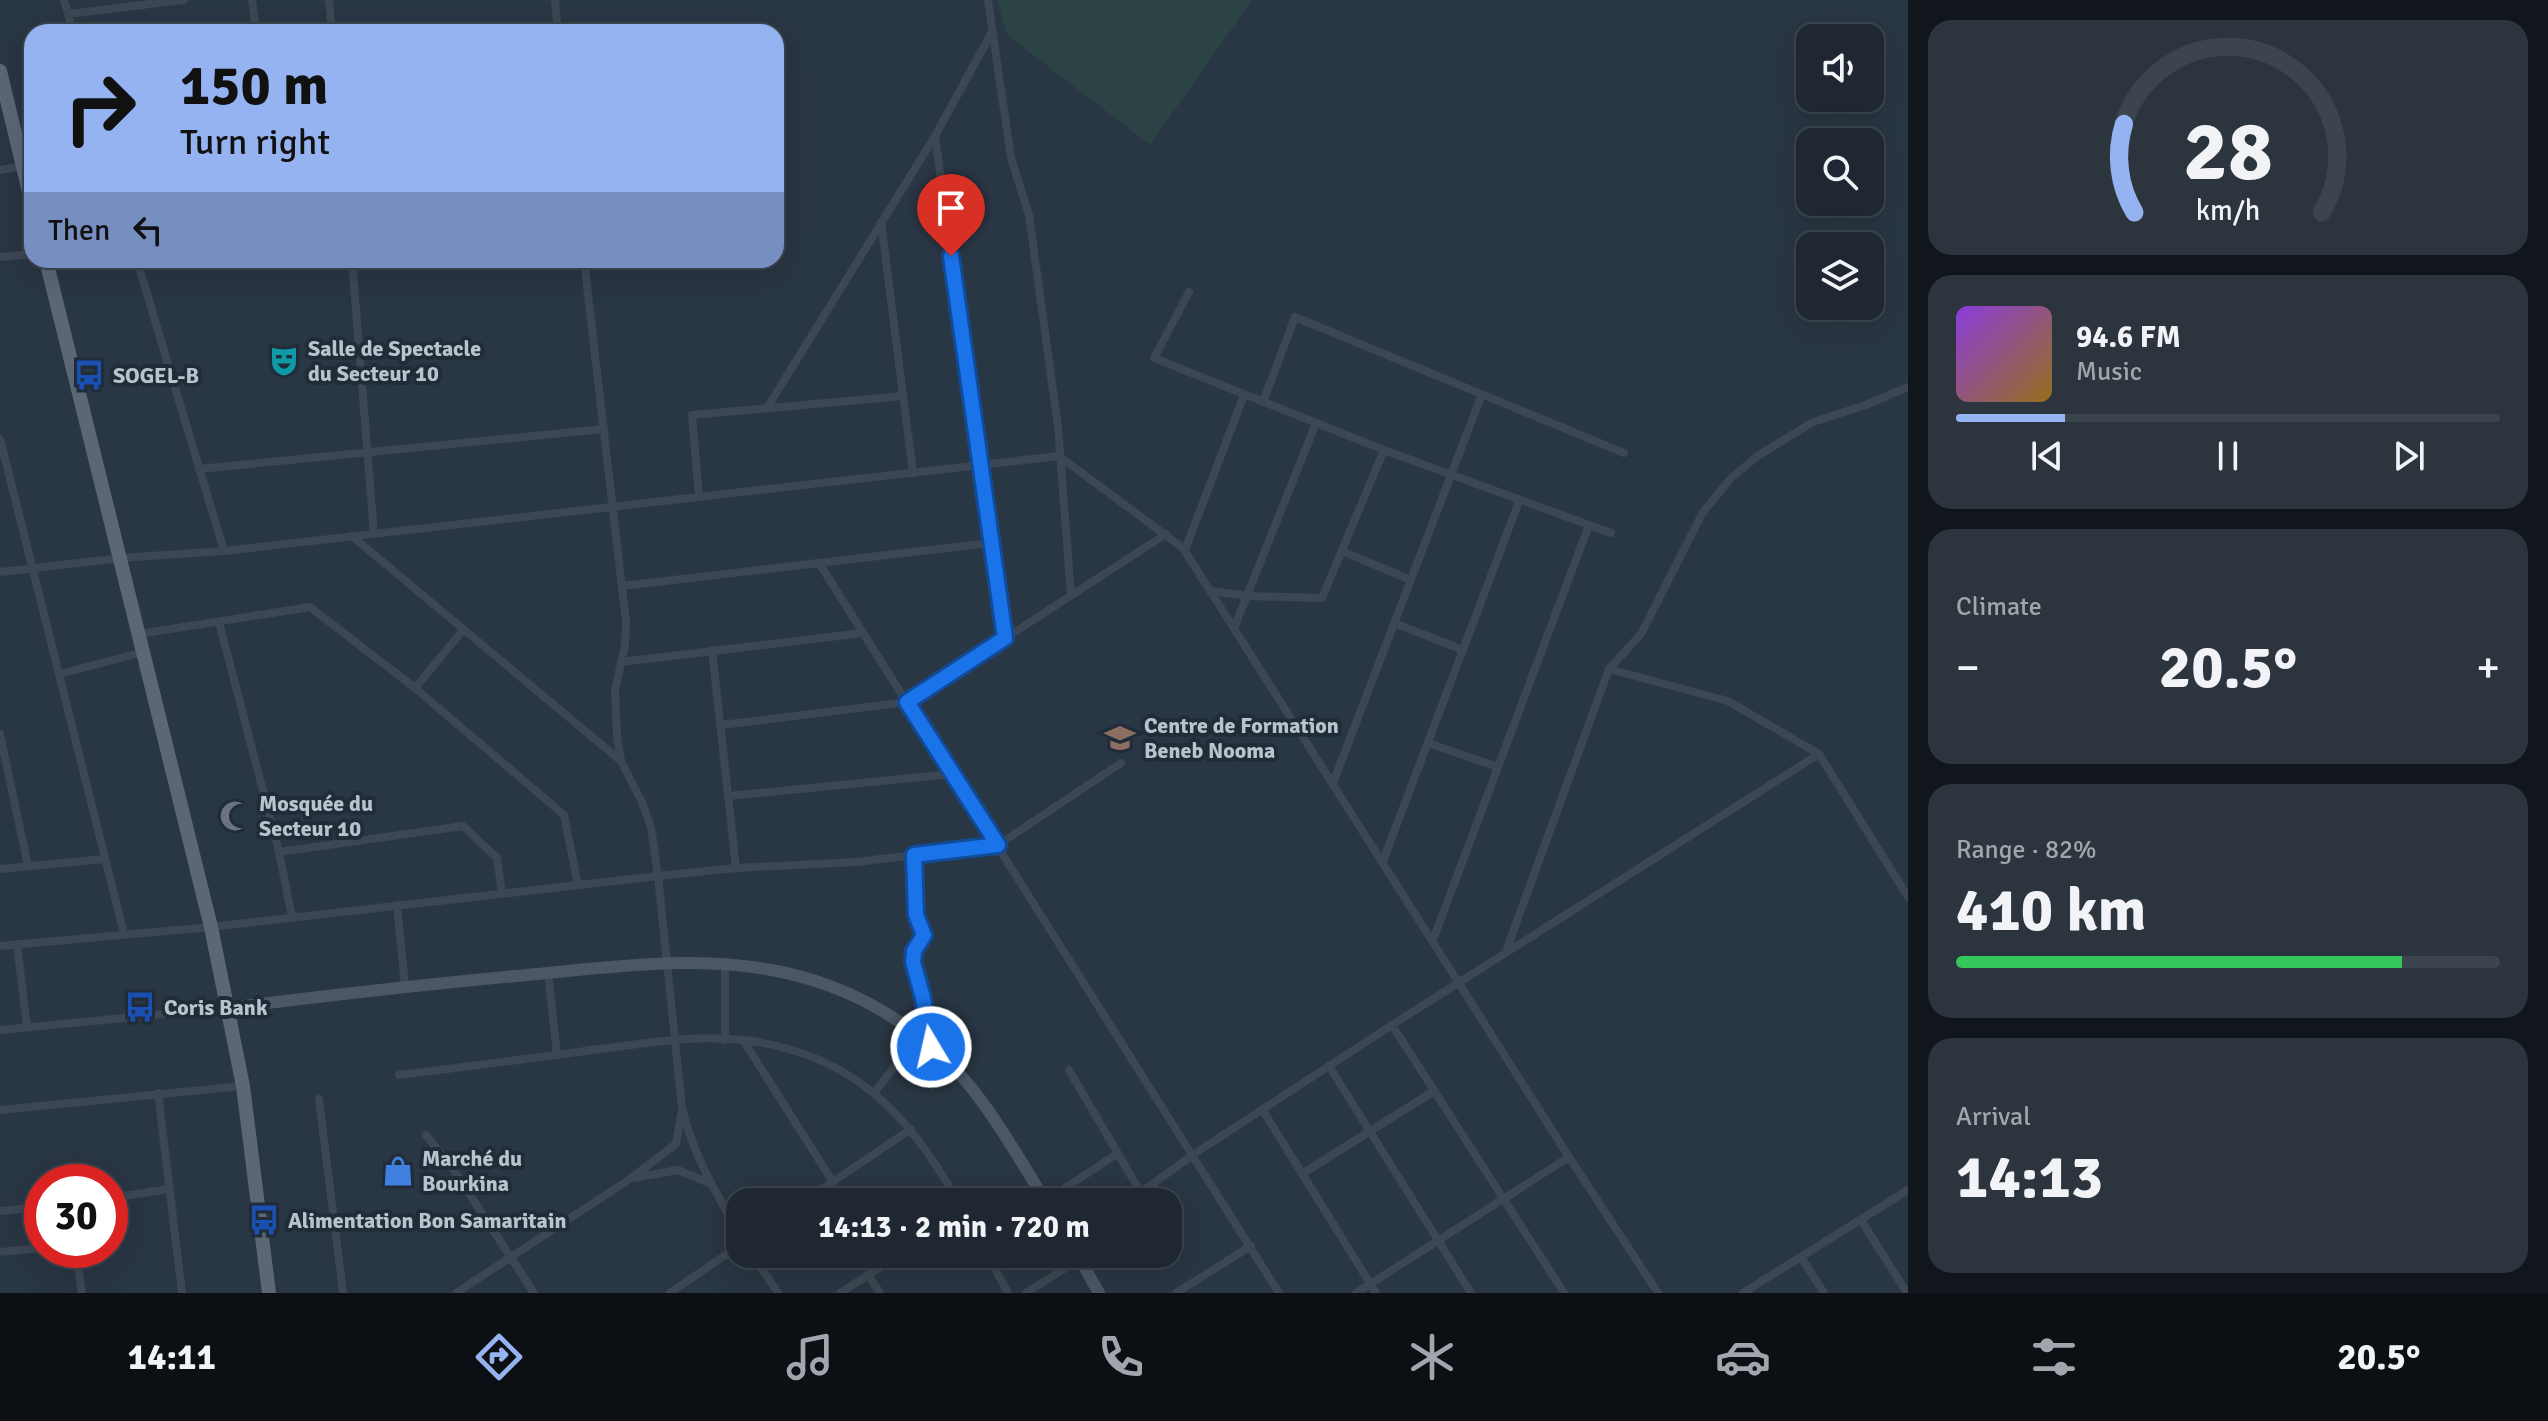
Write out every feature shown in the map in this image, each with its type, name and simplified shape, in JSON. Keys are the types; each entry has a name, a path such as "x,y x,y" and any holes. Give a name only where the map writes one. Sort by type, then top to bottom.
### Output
{"main road":[{"path":"0,71 24,174"},
{"path":"48,268 211,927 243,1086 269,1293"}],"street":[{"path":"64,0 71,24"},
{"path":"68,14 184,0"},
{"path":"252,0 255,24"},
{"path":"329,0 331,24"},
{"path":"555,0 557,24"},
{"path":"988,0 1011,158 1029,215 1058,427 1071,595"},
{"path":"767,408 935,136 993,32"},
{"path":"935,136 1005,638"},
{"path":"0,170 22,166"},
{"path":"881,222 913,473"},
{"path":"0,257 24,255"},
{"path":"139,268 224,551"},
{"path":"353,268 374,534"},
{"path":"585,268 626,622 615,691 617,737 621,761 651,827 682,1108 690,1141 726,1211"},
{"path":"1189,292 1154,358 1384,450 1611,533"},
{"path":"1263,402 1295,317 1624,453"},
{"path":"1506,952 1609,669 1641,634 1703,512 1732,477 1759,455 1813,422 1908,387"},
{"path":"1333,783 1482,394"},
{"path":"1185,550 1244,395"},
{"path":"699,497 692,415 903,396"},
{"path":"1234,628 1316,423"},
{"path":"199,469 604,429"},
{"path":"0,439 124,934"},
{"path":"1211,591 1247,596 1322,598 1384,450"},
{"path":"0,572 121,558 224,551 1059,456 1185,550 1658,1293"},
{"path":"1383,861 1520,499"},
{"path":"1433,940 1589,525"},
{"path":"721,725 907,702 1166,534"},
{"path":"352,536 621,761"},
{"path":"622,586 990,543"},
{"path":"1342,551 1411,580"},
{"path":"819,563 1279,1293"},
{"path":"139,634 310,607 415,688 564,815 578,885"},
{"path":"219,622 279,852 292,917"},
{"path":"1394,623 1463,650"},
{"path":"415,688 464,629"},
{"path":"621,662 863,633"},
{"path":"712,650 736,868"},
{"path":"59,674 144,652"},
{"path":"1609,669 1728,701 1819,754 1908,897"},
{"path":"0,734 28,866"},
{"path":"1428,743 1498,767"},
{"path":"1148,1188 1262,1109 1819,754"},
{"path":"0,946 211,927 736,868 856,862 998,845 1121,763"},
{"path":"728,796 952,774"},
{"path":"279,852 463,826 497,858 502,893"},
{"path":"914,855 916,915 924,935 914,951 913,962 931,1047"},
{"path":"0,869 105,859"},
{"path":"397,905 405,986"},
{"path":"17,944 27,1027"},
{"path":"0,1030 228,1008 405,986 667,962 725,963 776,970 844,991 882,1010 919,1036 970,1087 992,1115 1037,1188"},
{"path":"725,963 725,1040"},
{"path":"548,973 557,1055"},
{"path":"1392,1025 1564,1293"},
{"path":"874,1093 919,1036"},
{"path":"399,1075 675,1040 743,1040 806,1056 832,1067 874,1093 893,1108 911,1129 950,1188"},
{"path":"743,1040 833,1182"},
{"path":"1329,1066 1471,1293"},
{"path":"1069,1070 1138,1188"},
{"path":"0,1110 243,1086"},
{"path":"1302,1174 1434,1091"},
{"path":"158,1093 182,1293"},
{"path":"319,1099 343,1293"},
{"path":"456,1293 630,1179 676,1144 682,1108"},
{"path":"1262,1109 1376,1293"},
{"path":"824,1188 911,1129"},
{"path":"426,1135 454,1170 534,1293"},
{"path":"1065,1188 1117,1154"},
{"path":"1356,1293 1569,1157"},
{"path":"630,1179 678,1170 710,1184"},
{"path":"128,1195 170,1189"},
{"path":"1743,1293 1908,1190"},
{"path":"0,1211 24,1209"},
{"path":"1861,1220 1907,1293"},
{"path":"1180,1292 1251,1246"},
{"path":"0,1252 24,1250"},
{"path":"670,1293 726,1255"},
{"path":"1801,1257 1824,1293"},
{"path":"79,1268 82,1293"},
{"path":"761,1268 778,1293"},
{"path":"840,1293 879,1268"},
{"path":"995,1268 1008,1293"},
{"path":"1026,1293 1062,1268"},
{"path":"1085,1268 1099,1293"},
{"path":"868,1275 880,1293"}],"green space":[{"path":"997,0 1252,0 1150,145 1007,35"}],"place":[{"name":"Salle de Spectacle du Secteur 10","path":"284,361"},
{"name":"SOGEL-B","path":"89,375"},
{"name":"Centre de Formation Beneb Nooma","path":"1120,738"},
{"name":"Mosquée du Secteur 10","path":"235,816"},
{"name":"Coris Bank","path":"140,1007"},
{"name":"Marché du Bourkina","path":"398,1171"},
{"name":"Alimentation Bon Samaritain","path":"264,1220"}],"route":[{"path":"931,1047 913,962 914,951 924,935 916,915 914,855 998,845 907,702 1005,638 951,256"}]}
